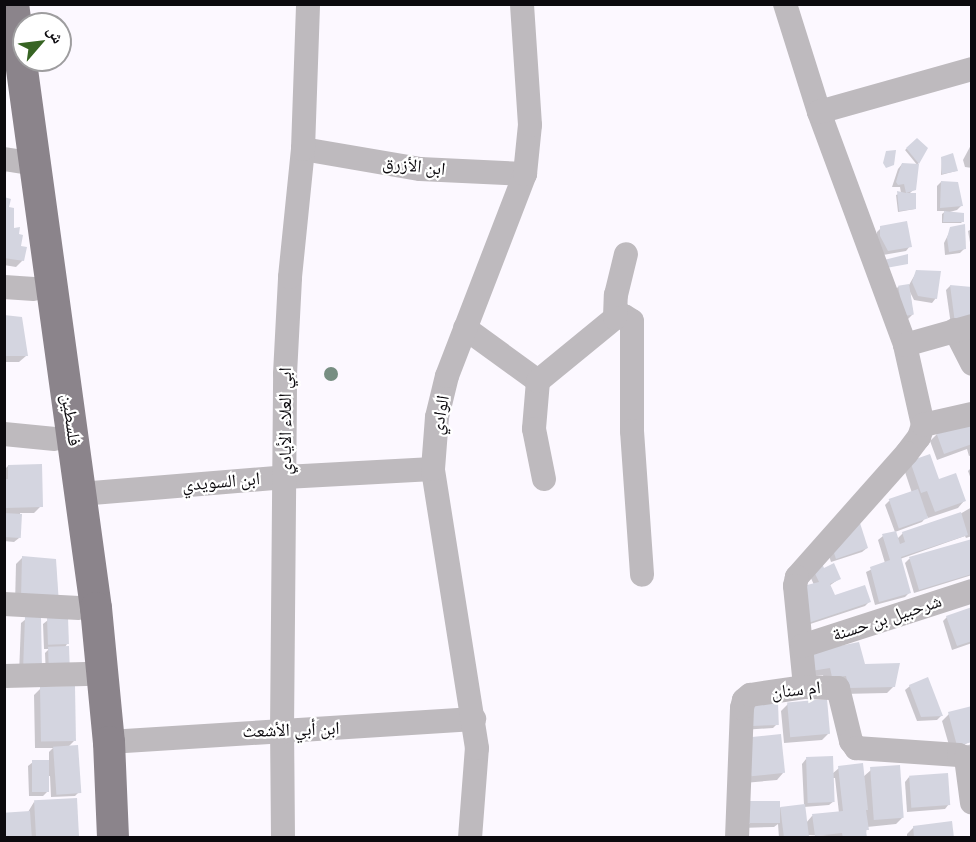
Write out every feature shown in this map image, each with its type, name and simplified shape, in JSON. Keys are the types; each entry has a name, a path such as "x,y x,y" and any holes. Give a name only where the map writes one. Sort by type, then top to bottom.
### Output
{"main road":[{"name":"فلسطين","path":"13,4 19,288 57,387 56,439 86,674 98,837"},
{"name":"فلسطين","path":"4,89 57,387 80,494 97,619 109,742 113,837"}],"street":[{"name":"ابي العلاء الأيادي","path":"283,837 285,374 290,277 303,149 308,4"},
{"name":"الوادي","path":"470,837 477,748 433,469 437,417 447,376 525,174 530,125 522,4"},
{"path":"784,4 819,112 905,345 923,425 919,437 907,453 797,577 795,586 805,687"},
{"path":"819,112 972,69"},
{"name":"ابن الأزرق","path":"303,149 420,169 525,174"},
{"path":"615,318 616,295 626,254"},
{"path":"544,479 534,429 538,381 615,318 624,316 632,321 632,431 642,575"},
{"path":"465,328 538,381"},
{"path":"905,345 963,328 972,364"},
{"path":"923,425 972,414"},
{"path":"4,434 56,439"},
{"name":"ابن السويدي","path":"80,494 285,477 433,469"},
{"name":"شرحبيل بن حسنة","path":"802,646 972,591"},
{"path":"4,604 79,608"},
{"path":"4,676 86,674"},
{"name":"ام سنان","path":"737,837 744,700 750,695 805,687 838,688 851,741 856,748 959,755 966,758 972,803"},
{"name":"ابن أبي الأشعث","path":"109,742 234,732 282,732 474,719"}],"building":[{"path":"917,138 928,148 919,164 906,148"},
{"path":"896,150 894,165 886,168 883,163 886,151"},
{"path":"953,153 958,171 942,174 941,157"},
{"path":"902,163 919,164 916,190 906,193 904,184 898,185 896,182"},
{"path":"941,181 958,182 963,206 940,208"},
{"path":"897,191 916,193 916,209 899,211"},
{"path":"4,197 11,199 9,207 14,208 14,228 20,227 19,234 23,235 21,246 27,247 24,261 4,258"},
{"path":"944,211 964,213 964,222 943,222"},
{"path":"907,221 912,247 888,251 880,236 880,226"},
{"path":"965,224 966,249 949,252 947,238 950,227"},
{"path":"908,254 908,264 886,268 884,260"},
{"path":"916,270 941,271 937,299 918,296 912,282"},
{"path":"909,284 914,315 903,316 898,286"},
{"path":"950,285 972,287 972,314 955,323"},
{"path":"4,315 22,317 28,356 4,356"},
{"path":"972,420 972,444 944,454 936,432"},
{"path":"930,454 939,479 956,473 966,501 935,512 927,491 921,493 910,461"},
{"path":"42,464 43,507 5,508 4,479 8,479 8,465"},
{"path":"918,489 928,518 899,528 889,499"},
{"path":"961,512 968,535 901,557 911,593 879,602 870,567 890,560 882,534 896,531 900,544 905,542 902,532"},
{"path":"4,513 22,514 21,538 4,537"},
{"path":"860,523 868,548 836,559 831,544"},
{"path":"972,539 972,574 919,590 909,557"},
{"path":"22,556 56,559 59,604 21,598"},
{"path":"820,559 824,568 834,563 841,579 830,584 835,595 865,585 871,602 802,625 799,587 819,582 810,563"},
{"path":"972,607 972,641 957,646 946,616"},
{"path":"25,617 41,617 42,670 23,670"},
{"path":"68,617 69,644 48,645 47,618"},
{"path":"859,642 865,664 900,663 895,687 849,688 846,676 832,677 830,668 811,671 809,652"},
{"path":"69,646 70,673 49,674 48,647"},
{"path":"928,677 943,716 921,717 909,685"},
{"path":"75,686 76,741 41,742 40,687"},
{"path":"827,699 830,734 790,737 787,702"},
{"path":"778,702 779,725 745,726 744,703"},
{"path":"972,706 972,742 957,746 948,712"},
{"path":"781,734 785,773 751,776 747,738"},
{"path":"78,745 81,793 56,795 53,747"},
{"path":"833,756 835,802 808,803 806,757"},
{"path":"32,760 49,760 49,792 32,792"},
{"path":"863,763 868,810 866,810 869,830 866,830 867,838 843,838 842,833 815,836 812,814 843,811 838,766"},
{"path":"900,765 904,818 874,820 870,767"},
{"path":"948,773 950,805 911,808 909,776"},
{"path":"77,798 79,837 36,838 34,800"},
{"path":"744,801 780,801 780,823 744,823"},
{"path":"805,804 809,838 784,838 780,807"},
{"path":"30,811 32,837 6,838 4,813"},
{"path":"952,821 954,838 914,838 913,826"}]}
